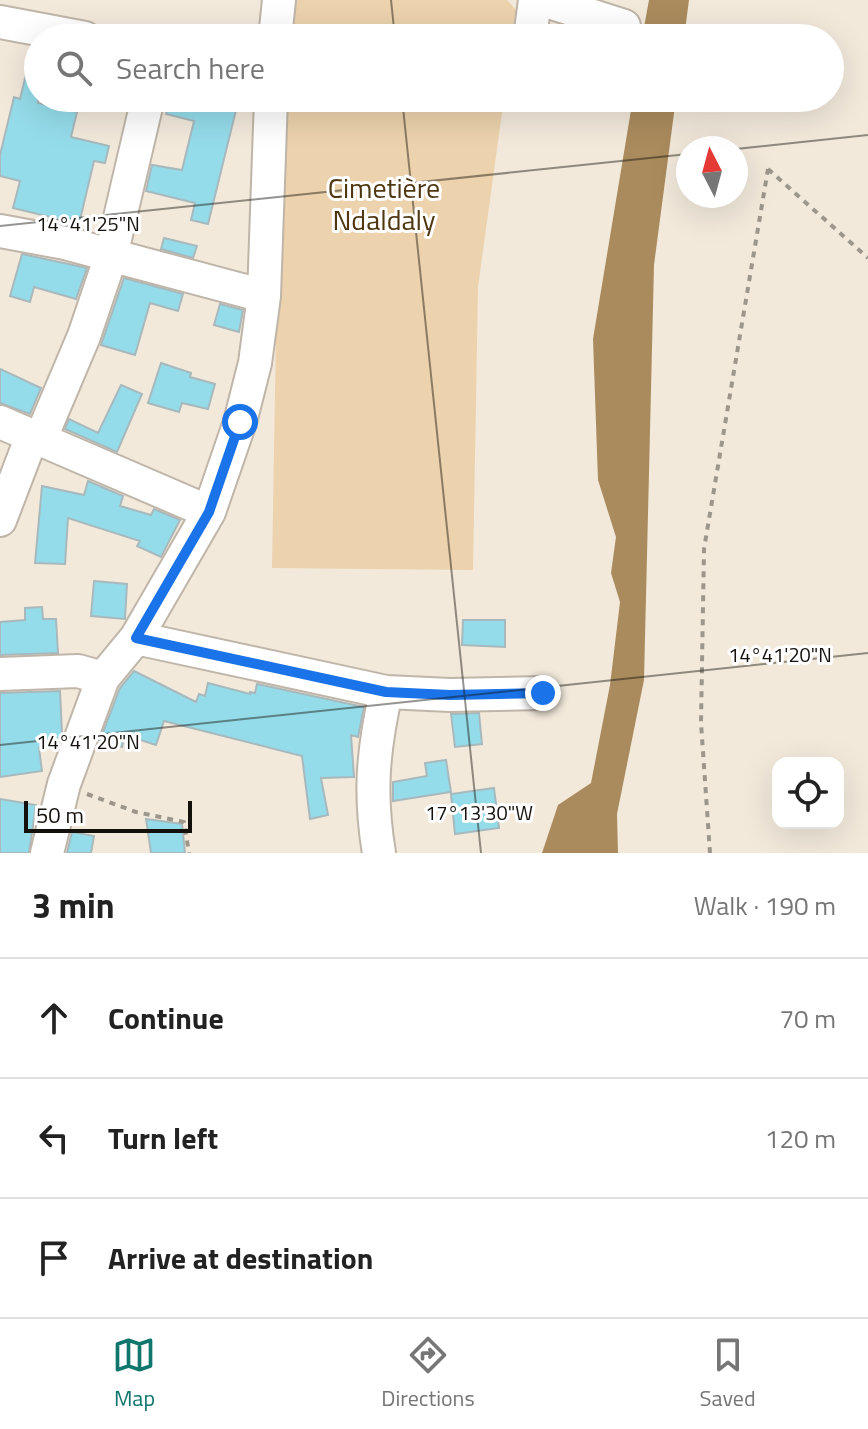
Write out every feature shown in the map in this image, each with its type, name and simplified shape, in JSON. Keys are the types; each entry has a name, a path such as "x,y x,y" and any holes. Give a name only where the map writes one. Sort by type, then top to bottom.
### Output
{"street":[{"path":"276,24 279,0"},
{"path":"532,24 535,0"},
{"path":"543,0 618,24"},
{"path":"0,22 24,27"},
{"path":"0,520 7,495 84,336 111,256 145,112"},
{"path":"47,853 64,784 103,678 136,638 209,512 240,422 255,363 264,296 271,112"},
{"path":"0,231 264,296"},
{"path":"0,422 209,512"},
{"path":"136,638 386,692 450,695 543,693"},
{"path":"0,674 78,671 103,678"},
{"path":"379,853 372,789 376,739 386,692"}],"path":[{"path":"710,853 701,723 704,549 768,169 868,258"},
{"path":"85,793 136,812 184,822 189,853"}],"green space":[{"path":"281,0 507,0 516,10 514,24 281,24"},
{"name":"Cimetière Ndaldaly","path":"280,112 502,112 478,287 473,570 272,568"}],"shaded area":[{"path":"649,0 689,0 686,24 645,24"},
{"path":"631,112 674,112 654,265 644,680 617,814 618,853 542,853 558,805 591,783 610,685 620,602 611,573 616,537 598,480 593,339"}],"building":[{"path":"24,83 24,112 77,112 71,137 109,146 105,163 94,161 79,224 13,208 20,181 0,176 0,155 14,97 20,99"},
{"path":"236,112 208,224 191,220 195,203 146,191 152,165 182,170 194,121 166,114"},
{"path":"164,238 197,246 193,258 161,249"},
{"path":"22,254 87,268 76,299 34,287 30,302 10,296"},
{"path":"124,278 183,294 178,311 150,303 135,355 101,345"},
{"path":"220,304 243,310 239,332 214,325"},
{"path":"161,363 191,373 190,377 215,384 208,409 182,403 179,412 148,403"},
{"path":"0,369 41,388 30,414 0,403"},
{"path":"121,385 142,394 117,452 65,429 69,419 98,433"},
{"path":"88,481 123,496 120,506 151,515 154,509 180,520 161,557 137,546 140,541 68,518 65,564 35,563 42,486 84,495"},
{"path":"94,581 127,584 125,619 91,616"},
{"path":"42,607 43,619 56,619 58,653 0,655 0,622 25,620 25,608"},
{"path":"463,620 505,620 505,647 462,645"},
{"path":"134,671 196,702 199,694 205,696 208,683 250,694 255,693 257,684 364,707 358,737 351,735 354,777 321,778 328,815 310,819 302,756 164,721 156,745 125,735 122,747 100,740 120,688"},
{"path":"60,691 62,734 58,746 39,748 42,771 0,777 0,693"},
{"path":"479,713 482,744 455,747 451,714"},
{"path":"446,760 451,792 393,801 393,782 427,776 425,763"},
{"path":"494,788 499,828 455,834 451,794"},
{"path":"0,799 36,805 29,853 0,853"},
{"path":"146,819 182,824 185,853 151,853"},
{"path":"72,832 94,836 91,853 67,853"}],"route":[{"path":"240,422 209,512 136,638 386,692 450,695 543,693"}]}
